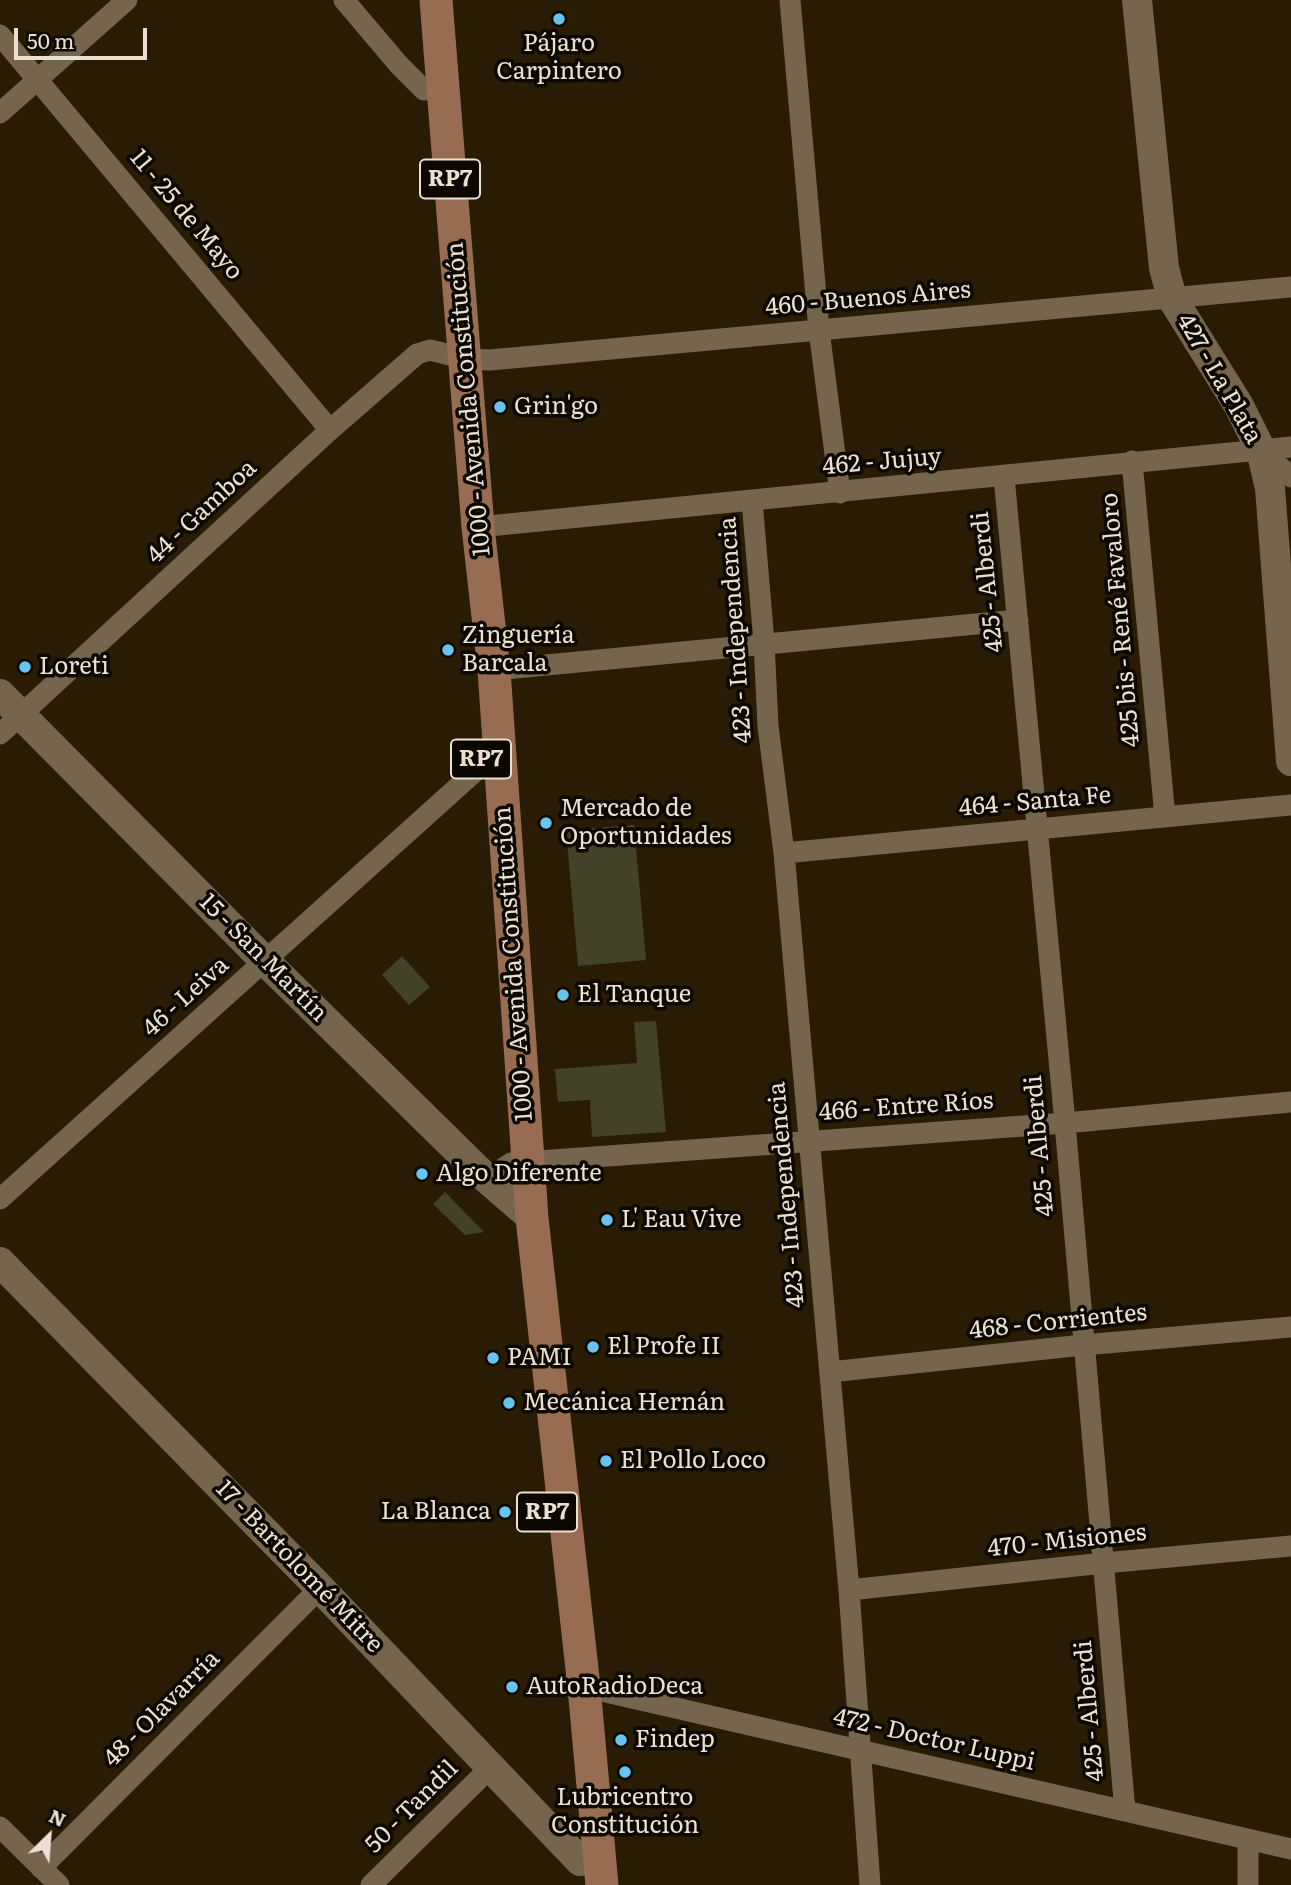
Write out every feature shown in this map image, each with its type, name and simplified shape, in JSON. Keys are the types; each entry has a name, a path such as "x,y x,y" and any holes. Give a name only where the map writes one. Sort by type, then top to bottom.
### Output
{"main road":[{"name":"1000 - Avenida Constitución","path":"423,0 458,357 490,758 508,1168 523,1210 575,1686 591,1872"},
{"name":"1000 - Avenida Constitución","path":"458,357 494,670 490,758"}],"street":[{"path":"0,113 127,0"},
{"path":"344,0 398,65 433,90"},
{"path":"790,0 820,330 839,493"},
{"name":"427 - La Plata","path":"1137,0 1164,268 1172,298 1239,406 1261,450 1270,488 1291,761"},
{"name":"11 - 25 de Mayo","path":"0,35 330,429"},
{"name":"460 - Buenos Aires","path":"458,357 490,360 1291,287"},
{"name":"44 - Gamboa","path":"0,734 10,704 417,354 430,350 458,357"},
{"name":"462 - Jujuy","path":"478,527 1291,447"},
{"path":"1261,450 1291,477"},
{"name":"425 bis - René Favaloro","path":"1132,461 1165,817"},
{"name":"425 - Alberdi","path":"1004,477 1065,1123 1125,1811"},
{"name":"423 - Independencia","path":"752,501 768,726 784,853 849,1590 870,1885"},
{"path":"494,670 764,642 1018,620"},
{"name":"15 - San Martín","path":"10,704 265,961 508,1168"},
{"name":"46 - Leiva","path":"0,1199 490,758"},
{"name":"464 - Santa Fe","path":"784,853 1291,805"},
{"name":"466 - Entre Ríos","path":"508,1168 809,1140 1065,1123 1291,1102"},
{"name":"17 - Bartolomé Mitre","path":"0,1262 320,1588 591,1872"},
{"name":"468 - Corrientes","path":"830,1372 1083,1345 1291,1327"},
{"name":"470 - Misiones","path":"849,1590 1291,1546"},
{"name":"48 - Olavarría","path":"41,1868 320,1588"},
{"name":"472 - Doctor Luppi","path":"575,1686 1291,1849"},
{"name":"50 - Tandil","path":"371,1885 491,1767"},
{"path":"0,1827 58,1885"},
{"path":"1248,1839 1248,1885"}],"building":[{"path":"634,825 646,960 578,966 566,830"},
{"path":"402,956 430,987 409,1005 382,975"},
{"path":"656,1021 666,1132 592,1137 590,1100 558,1102 555,1069 637,1063 634,1022"},
{"path":"445,1192 484,1232 465,1235 433,1204"}],"place":[{"name":"Pájaro Carpintero","path":"559,19"},
{"name":"Grin'go","path":"500,407"},
{"name":"Zinguería Barcala","path":"448,650"},
{"name":"Loreti","path":"25,667"},
{"name":"Mercado de Oportunidades","path":"546,823"},
{"name":"El Tanque","path":"563,995"},
{"name":"Algo Diferente","path":"422,1174"},
{"name":"L' Eau Vive","path":"607,1220"},
{"name":"El Profe II","path":"593,1347"},
{"name":"PAMI","path":"493,1358"},
{"name":"Mecánica Hernán","path":"509,1403"},
{"name":"El Pollo Loco","path":"606,1461"},
{"name":"La Blanca","path":"505,1512"},
{"name":"AutoRadioDeca","path":"512,1687"},
{"name":"Findep","path":"621,1740"},
{"name":"Lubricentro Constitución","path":"625,1772"}]}
